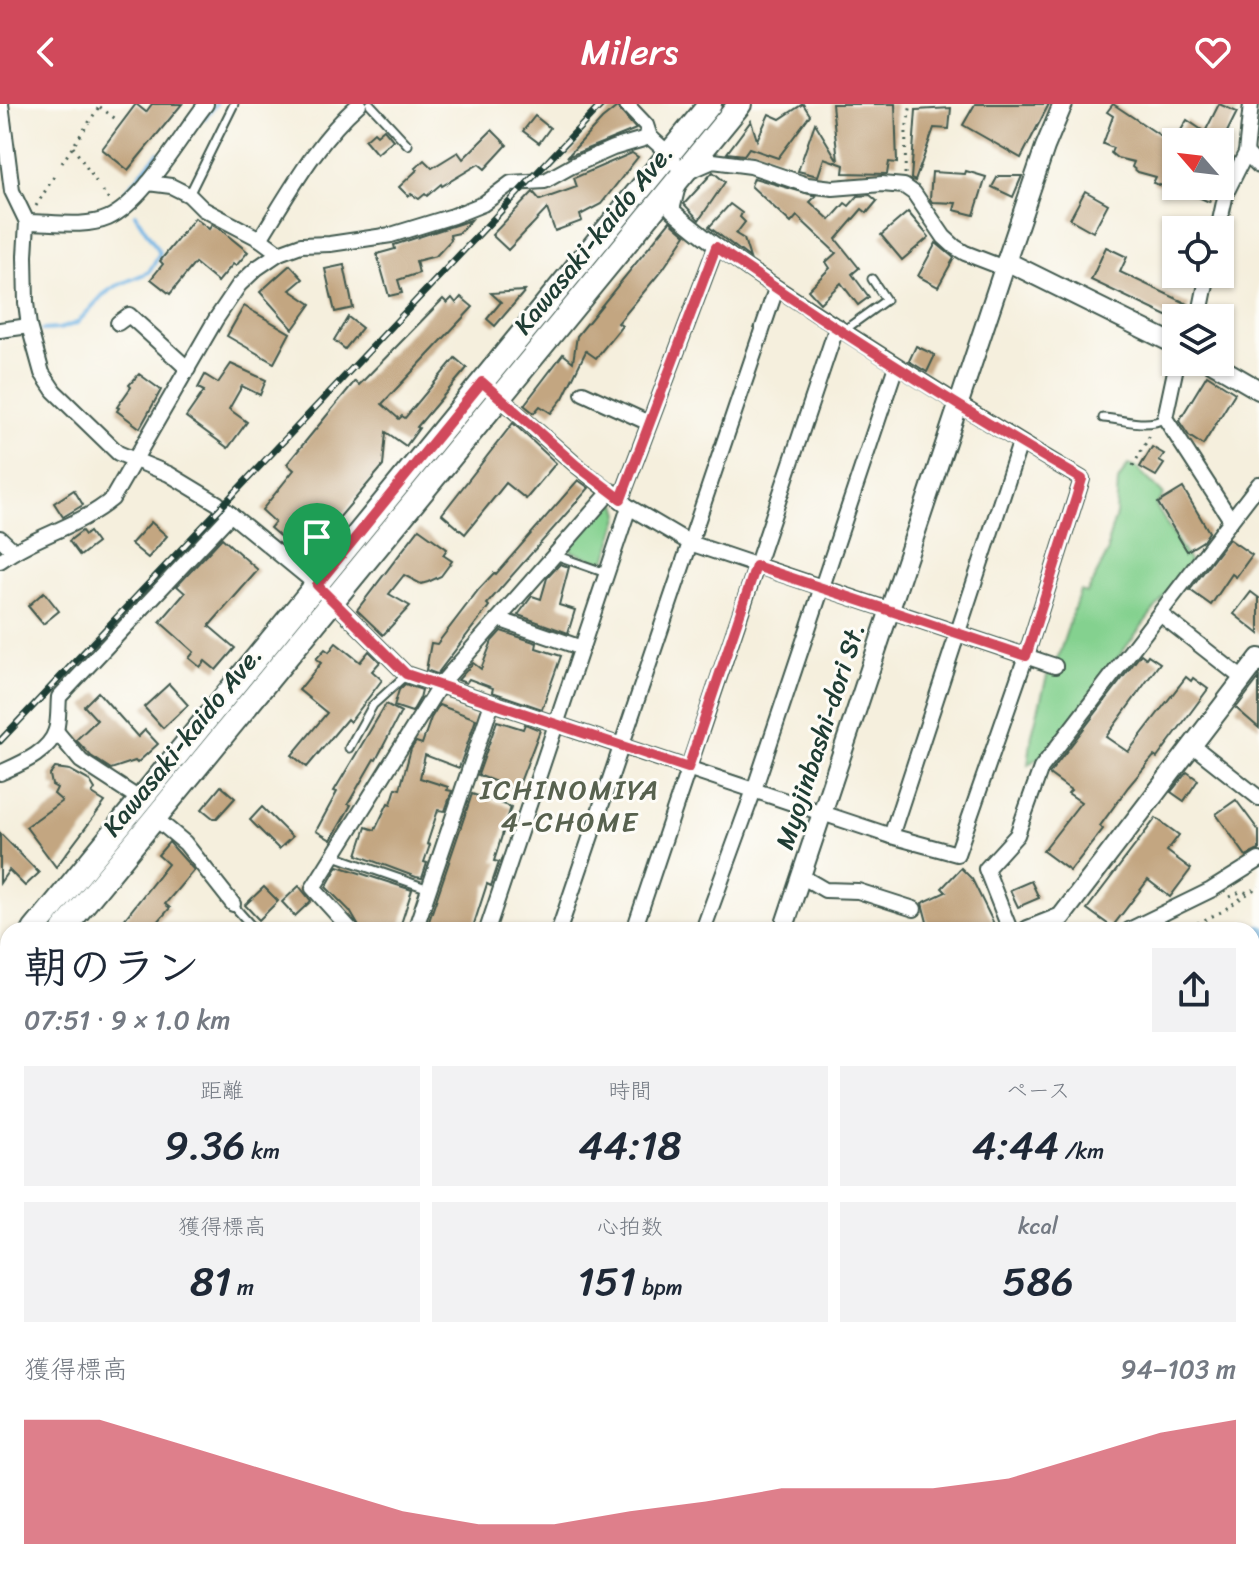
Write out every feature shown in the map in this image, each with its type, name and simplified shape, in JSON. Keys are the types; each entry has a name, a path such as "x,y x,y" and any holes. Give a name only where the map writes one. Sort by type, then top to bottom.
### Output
{"main road":[{"name":"Kawasaki-kaido Ave.","path":"70,922 333,601 669,154 710,104"},
{"name":"Kawasaki-kaido Ave.","path":"41,922 317,585 683,174 740,104"}],"street":[{"path":"1,104 12,191 27,222 25,256 29,326 42,373 54,391 118,453 191,486 231,514 317,585 406,674 891,836 957,854 1026,656 1082,479 776,289 716,247 672,210 673,199 683,174 713,161 751,166 807,185 833,188 882,184 904,186 914,193 944,237 965,253 1005,265 1162,338"},
{"path":"27,222 90,223 109,218 148,183 206,104"},
{"path":"260,239 315,151 359,104"},
{"path":"626,104 683,174"},
{"name":"Myojinbashi-dori St.","path":"786,922 1045,147 1063,104"},
{"path":"1221,216 1226,193 1246,153 1251,104"},
{"path":"0,561 14,551 96,513 112,499 239,285 279,253 301,245 391,235 453,216 483,204 511,183 545,181 613,148 650,137"},
{"path":"1246,153 1259,166"},
{"path":"148,183 171,186 189,195 203,209 260,239 279,253"},
{"path":"490,922 606,573 621,499 716,247"},
{"path":"562,922 776,289"},
{"path":"118,323 129,315 188,369"},
{"path":"0,330 29,326"},
{"path":"637,922 840,328"},
{"path":"706,922 754,790 896,366"},
{"path":"1234,375 1259,390"},
{"path":"1173,376 1160,420 1231,520"},
{"path":"491,390 576,465 621,499 690,543 1055,666"},
{"path":"583,393 649,423"},
{"path":"891,836 1020,443"},
{"path":"1007,922 986,869 1017,835 1041,768 1259,484"},
{"path":"344,922 313,888 440,685 555,555 621,499"},
{"path":"0,773 31,758 47,744 56,731 59,697 231,514"},
{"path":"0,538 14,551"},
{"path":"1160,614 1243,679"},
{"path":"498,619 582,648"},
{"path":"1050,922 1061,917 1259,658"},
{"path":"418,922 492,703"},
{"path":"56,731 81,761 141,800"},
{"path":"1192,745 1259,798"},
{"path":"155,818 185,843 233,904"},
{"path":"1145,922 1211,890 1259,860"},
{"path":"801,876 825,890 858,891 914,909"}],"lane":[{"path":"189,195 234,104"},
{"path":"370,104 408,145"},
{"path":"840,328 886,300 872,279"},
{"path":"1103,418 1160,420"},
{"path":"555,555 606,573"},
{"path":"349,748 373,705 406,674"},
{"path":"334,856 429,889"},
{"path":"233,904 248,922"}],"path":[{"path":"904,186 906,130 911,104"},
{"path":"62,163 100,105 117,120"},
{"path":"73,147 97,183"},
{"path":"27,222 55,175"},
{"path":"1133,466 1160,420"},
{"path":"1200,922 1221,912 1259,886"}],"green space":[{"path":"1128,465 1137,468 1164,495 1156,506 1190,562 1047,752 1028,765 1032,734 1047,676 1055,666 1080,591 1087,593 1108,552 1116,515 1118,481"},
{"path":"617,504 620,514 607,558 601,562 571,551 569,546 605,506"}],"building":[{"path":"136,104 146,112 152,104 182,104 128,170 102,149"},
{"path":"803,104 810,115 778,158 749,148 744,155 727,153 751,121 757,140 769,114 780,119"},
{"path":"832,104 895,104 897,163 889,162 887,174 843,173 844,165 824,158 818,176 798,171 815,123 838,161"},
{"path":"975,104 1049,104 1021,158 963,125"},
{"path":"1113,104 1162,137 1162,186 1153,183 1156,177 1138,172 1132,167 1134,162 1117,158 1111,153 1113,148 1103,144 1113,116 1107,112"},
{"path":"1219,104 1237,112 1229,128 1207,128"},
{"path":"617,107 636,129 567,157 602,119"},
{"path":"951,108 949,129 934,128 915,181 911,179 916,110"},
{"path":"535,116 550,128 539,143 523,131"},
{"path":"1187,120 1199,128 1182,128"},
{"path":"384,129 393,140 377,154 365,140 374,132 377,135"},
{"path":"492,130 507,145 485,169 479,164 419,199 411,194 408,196 399,187 424,160 432,168 458,152 463,159"},
{"path":"632,153 638,157 601,204 580,215 582,221 555,231 547,209 508,250 492,235 533,192 540,200 577,187 574,178"},
{"path":"966,171 986,177 974,215 954,210 956,203 932,202 932,172 965,174"},
{"path":"713,172 725,182 699,220 684,204"},
{"path":"998,176 1022,176 1013,197 992,187"},
{"path":"754,178 816,196 810,202 830,220 845,203 849,206 858,196 870,195 877,201 867,213 862,209 836,239 859,268 852,274 869,297 858,305 841,283 820,303 808,290 830,268 826,262 836,253 797,216 791,223 751,186"},
{"path":"1085,191 1108,204 1093,232 1070,219"},
{"path":"730,204 742,213 740,217 745,222 736,234 744,239 750,258 709,227"},
{"path":"908,212 929,237 902,260 881,235"},
{"path":"195,218 209,229 212,225 221,230 248,252 218,282 195,263 170,294 151,279 163,264 160,261"},
{"path":"471,220 459,233 450,235 451,240 436,256 416,261 419,273 398,280 402,293 389,296 377,254 395,249 394,245"},
{"path":"670,221 686,235 663,269 618,323 622,326 596,358 586,351 563,398 551,413 540,406 534,413 524,405 563,354 573,362 577,336"},
{"path":"936,243 954,258 938,287 918,276"},
{"path":"1106,247 1127,257 1120,272 1188,304 1162,304 1162,314 1091,280"},
{"path":"290,265 303,279 290,290 311,304 293,329 260,292"},
{"path":"344,265 353,308 335,312 325,269"},
{"path":"525,291 495,326 487,319 501,302 491,293"},
{"path":"461,297 473,307 382,404 399,419 402,416 405,418 455,358 467,368 417,427 406,446 386,432 383,466 305,558 270,528 275,522 262,510 294,470 287,464 355,381 359,385 443,299 447,303 452,298 456,303"},
{"path":"244,306 290,333 274,363 227,336"},
{"path":"348,317 362,328 345,349 334,340"},
{"path":"916,346 935,355 927,372 909,361"},
{"path":"231,364 266,380 260,395 242,386 229,409 247,422 228,448 186,417 204,391 198,388 205,375 218,383"},
{"path":"139,374 161,390 140,428 117,411 131,387 129,385"},
{"path":"1206,376 1235,393 1203,445 1189,436 1179,421"},
{"path":"513,423 556,463 526,499 506,483 465,534 442,514"},
{"path":"1152,447 1164,454 1159,461 1164,464 1156,476 1140,467"},
{"path":"578,480 589,488 487,604 489,606 437,674 426,670 431,643 437,644 479,589 496,574"},
{"path":"1183,488 1209,532 1203,541 1187,551 1158,503"},
{"path":"74,490 83,505 63,517 54,503"},
{"path":"151,522 167,536 148,558 131,544"},
{"path":"419,529 447,549 443,555 452,561 441,576 428,582 421,584 404,575 389,594 410,606 383,635 357,610"},
{"path":"82,531 85,535 89,532 97,543 80,556 69,541"},
{"path":"222,538 258,570 209,626 235,648 216,670 205,661 200,667 189,658 194,652 160,622 185,593 177,586"},
{"path":"1229,539 1252,555 1236,577 1232,574 1211,605 1190,590"},
{"path":"560,564 569,567 559,605 575,610 568,633 518,615 532,596 541,599 547,578"},
{"path":"44,592 59,611 43,624 28,606"},
{"path":"1251,592 1259,598 1259,634 1234,614"},
{"path":"501,631 537,643 536,648 561,656 542,709 492,692 493,688 469,679 466,683 458,680 473,663 481,669 492,641"},
{"path":"336,643 360,662 369,651 380,662 372,671 382,680 350,722 347,719 307,767 292,755 327,713 299,690 321,663 316,659 325,649 329,652"},
{"path":"1141,654 1160,663 1106,737 1128,752 1186,677 1191,681 1193,678 1208,689 1157,758 1154,756 1128,787 1100,826 1103,829 1070,871 1043,851 1081,802 1068,793 1071,790 1049,774"},
{"path":"1259,678 1259,728 1236,708"},
{"path":"169,684 188,705 163,728 144,707"},
{"path":"405,684 422,690 412,712 394,706 399,690"},
{"path":"98,692 138,737 145,730 158,744 137,763 111,769 91,756 76,740 97,720 84,706"},
{"path":"386,704 401,712 331,840 316,831 337,792 334,791"},
{"path":"439,705 476,719 459,768 425,755 420,778 452,791 445,811 438,810 427,844 430,845 422,878 357,855 366,827 375,830 388,803 391,804 396,788 400,789 411,749 416,742 422,744"},
{"path":"497,721 523,729 525,724 540,730 517,790 478,775"},
{"path":"55,768 70,770 90,781 95,789 92,794 105,802 56,867 26,827 62,801 54,794 57,788 52,785 50,775"},
{"path":"1187,772 1198,780 1184,801 1171,792"},
{"path":"221,786 235,798 217,818 213,818 202,809"},
{"path":"472,794 511,807 494,861 499,862 491,886 487,884 475,922 429,922"},
{"path":"1236,800 1259,831 1259,850 1246,856 1216,814"},
{"path":"262,807 292,837 279,849 250,820"},
{"path":"1156,818 1179,835 1167,851 1191,869 1170,897 1148,880 1116,922 1105,922 1087,909"},
{"path":"0,833 39,873 25,886 9,870 0,883"},
{"path":"169,842 194,870 165,904 170,908 158,922 122,922 168,864 158,855"},
{"path":"338,866 412,890 402,922 356,922 326,887"},
{"path":"961,868 972,879 993,922 927,922 922,903 946,892 942,888"},
{"path":"1031,881 1039,898 1018,907 1010,890"},
{"path":"299,886 311,901 295,916 282,902"},
{"path":"264,887 278,901 259,920 245,905"}],"waterway":[{"path":"205,118 216,104"},
{"path":"123,195 158,153"},
{"path":"42,330 77,323 103,295 149,272 160,253 135,214"}],"railway":[{"path":"0,741 602,104"}],"district":[{"name":"ICHINOMIYA 4-CHOME","path":"570,805"}],"route":[{"path":"716,247 896,366 1082,479 1026,656 756,566 688,768 406,674 317,585 482,382 576,465 621,499 716,247"}]}
